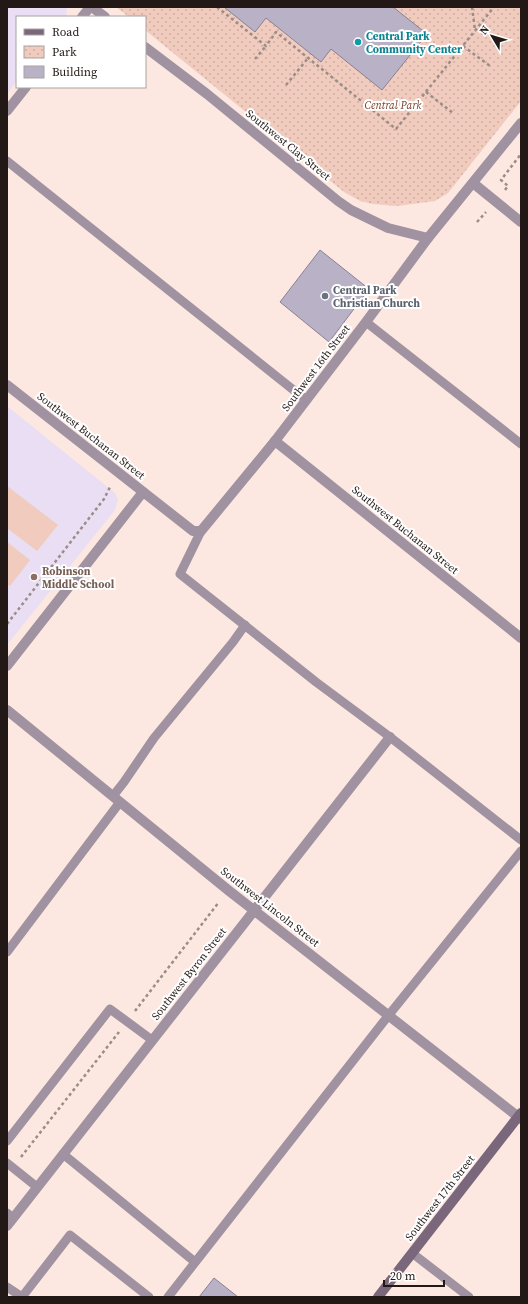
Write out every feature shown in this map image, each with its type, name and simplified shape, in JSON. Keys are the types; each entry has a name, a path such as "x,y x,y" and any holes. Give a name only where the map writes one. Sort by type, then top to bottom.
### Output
{"main road":[{"name":"Southwest 17th Street","path":"378,1297 520,1116"}],"street":[{"path":"83,16 91,7 104,16"},
{"name":"Southwest Clay Street","path":"146,48 207,94 351,210 388,228 428,238"},
{"path":"7,111 25,88"},
{"name":"Southwest 16th Street","path":"201,531 275,441 428,238 521,123"},
{"path":"473,183 521,222"},
{"name":"Southwest Buchanan Street","path":"7,385 193,531 201,531"},
{"name":"Southwest Buchanan Street","path":"275,441 521,638"},
{"path":"7,666 143,492"},
{"name":"Southwest Lincoln Street","path":"7,710 254,910 388,1016 520,1116"},
{"name":"Southwest Byron Street","path":"9,1219 37,1187 390,737"}],"lane":[{"path":"7,160 306,400"},
{"path":"366,322 521,444"},
{"path":"201,531 180,574 316,682 390,737 521,840"},
{"path":"7,952 116,799 124,782 154,738 233,642 245,625"},
{"path":"168,1297 388,1016 521,851"},
{"path":"7,1141 110,1009 152,1040"},
{"path":"63,1154 195,1262"},
{"path":"7,1163 37,1187"},
{"path":"7,1287 22,1297 70,1236 149,1297"},
{"path":"412,1253 469,1297"}],"path":[{"path":"217,7 266,46"},
{"path":"472,7 475,31"},
{"path":"255,59 276,32 309,57 396,129 494,7"},
{"path":"463,46 490,66"},
{"path":"286,85 309,57"},
{"path":"426,92 453,113"},
{"path":"7,624 104,499 109,488 120,474"}],"shaded area":[{"path":"7,7 67,7 66,16 16,16 16,82 7,94"},
{"name":"Robinson Middle School","path":"7,406 115,493 118,500 115,510 7,645"}],"green space":[{"name":"Central Park","path":"116,7 521,7 521,101 448,193 435,201 397,206 373,204 360,201 344,192 146,31 146,16 128,16"},
{"path":"7,486 58,525 37,551 7,528"},
{"path":"7,542 30,560 10,586 7,584"}],"building":[{"name":"Central Park Community Center","path":"224,7 393,7 427,34 382,90 331,49 321,62 266,18 255,32"},
{"name":"Central Park Christian Church","path":"320,250 369,289 329,342 280,302"},
{"path":"214,1278 238,1297 199,1297"}],"place":[{"name":"Central Park Community Center","path":"358,42"},
{"name":"Central Park Christian Church","path":"325,296"},
{"name":"Robinson Middle School","path":"34,577"}]}
